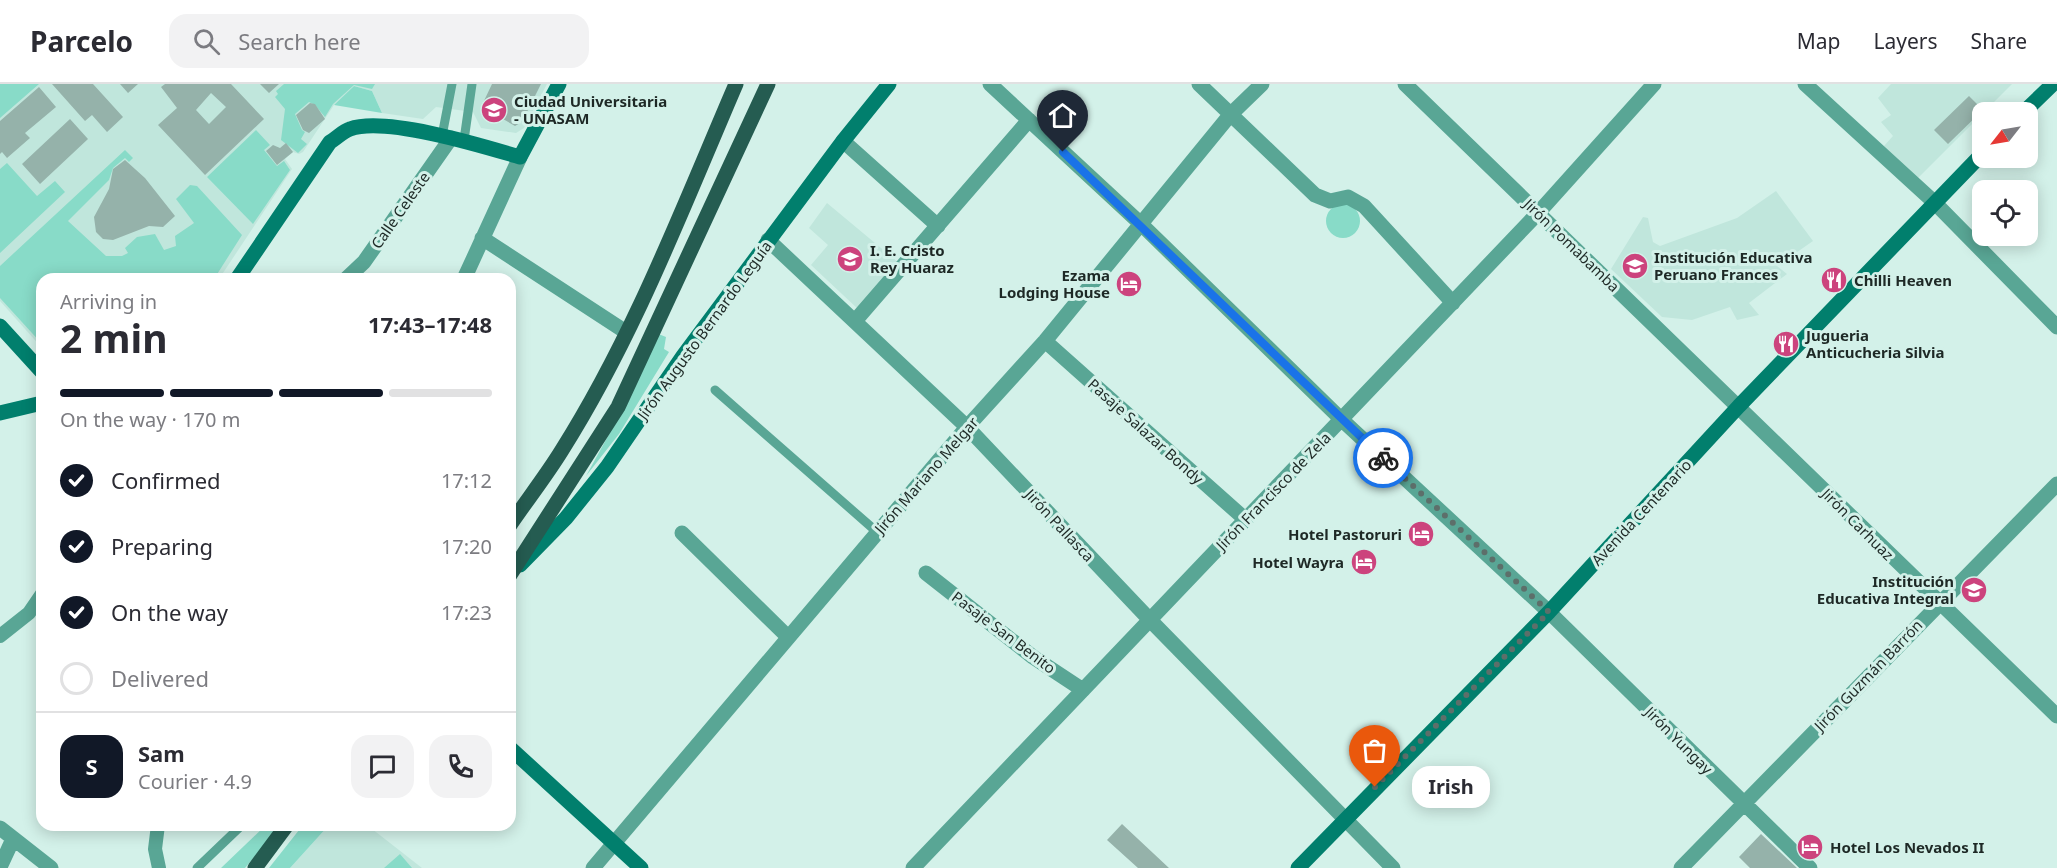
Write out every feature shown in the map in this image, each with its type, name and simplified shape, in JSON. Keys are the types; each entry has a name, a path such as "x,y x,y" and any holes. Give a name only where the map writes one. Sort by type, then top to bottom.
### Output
{"main road":[{"path":"241,273 330,142 351,129 379,126 453,138 520,157 559,84"},
{"path":"516,516 562,449 626,332 736,84"},
{"path":"516,567 565,494 618,408 768,84"},
{"name":"Jirón Augusto Bernardo Leguía","path":"516,569 566,518 607,466 683,356 768,240 843,141 890,84"},
{"path":"2034,102 2053,84"},
{"name":"Avenida Centenario","path":"1298,868 1549,612 1739,406 1972,164"},
{"path":"0,326 36,365"},
{"path":"0,412 36,404"},
{"path":"516,753 641,868"},
{"path":"255,868 283,831"}],"street":[{"name":"Jirón Yungay","path":"990,84 1141,224 1341,419 1549,612 1810,868"},
{"path":"1199,84 1315,195 1330,201 1347,197 1364,206 1453,303"},
{"name":"Jirón Mariano Melgar","path":"593,868 877,531 1045,341 1230,115 1262,84"},
{"name":"Jirón Pomabamba","path":"1405,84 1739,406"},
{"name":"Jirón Francisco de Zela","path":"913,868 1453,303 1539,212 1654,84"},
{"path":"1805,84 1934,202 2057,327"},
{"path":"855,321 1029,120"},
{"name":"Calle Celeste","path":"352,273 364,262 453,138"},
{"path":"843,141 938,226"},
{"path":"467,273 520,157"},
{"path":"482,238 626,332"},
{"name":"Jirón Pallasca","path":"768,240 967,427 1150,620 1394,868"},
{"name":"Pasaje Salazar Bondy","path":"1045,341 1246,520"},
{"name":"Jirón Carhuaz","path":"1739,406 1938,604 2057,716"},
{"name":"Jirón Guzmán Barrón","path":"1681,868 2057,484"},
{"path":"681,533 788,637"},
{"name":"Pasaje San Benito","path":"926,573 1033,657 1083,690"},
{"path":"0,636 29,613 36,603"},
{"path":"0,828 51,868"},
{"path":"157,831 155,849 159,868"},
{"path":"0,867 13,838"}],"lane":[{"path":"453,84 453,138"},
{"path":"453,138 472,84"},
{"path":"715,390 877,531"},
{"path":"197,868 236,831"}],"shaded area":[{"path":"0,84 547,84 524,128 516,133 481,128 473,112 436,107 423,119 382,113 372,91 354,86 334,105 303,152 299,154 293,152 285,159 292,169 223,273 36,273 36,341 0,301"},
{"path":"1891,84 2012,84 1994,102 1972,102 1972,124 1918,178 1883,147 1893,136 1881,122 1891,115 1878,98"},
{"path":"1776,191 1813,241 1777,266 1787,274 1749,303 1759,315 1737,320 1730,307 1692,320 1662,317 1611,269 1643,217 1648,218 1653,242 1660,246 1737,218"},
{"path":"827,203 899,263 858,309 811,265 828,245 809,228"},
{"path":"324,831 375,831 422,868 290,868"}],"green space":[{"path":"0,84 39,84 0,118"},
{"path":"284,84 375,84 372,89 354,85 333,104 325,117 315,105 309,102 295,114 305,132 301,139 307,144 298,153 281,140 285,109 275,97 278,94 276,91"},
{"path":"354,86 372,91 382,113 334,105"},
{"path":"256,130 270,145 264,150 277,166 284,161 290,170 253,224 207,177"},
{"path":"125,150 133,158 129,162 125,158 113,168 109,180 68,221 106,256 122,256 128,253 125,248 137,237 155,234 164,250 176,246 175,236 194,223 176,199 190,185 197,186 242,235 218,273 36,273 36,337 0,298 0,266"},
{"path":"7,163 37,196 55,181 65,192 0,253 0,169"},
{"path":"1343,204 1355,209 1360,221 1355,233 1343,238 1331,233 1326,221 1331,209"},
{"path":"656,333 666,337 664,349 669,352 619,434 586,476 624,407"},
{"path":"260,831 276,831 245,868 221,868"},
{"path":"298,831 324,831 290,868 269,868"},
{"path":"400,854 412,868 384,868"}],"building":[{"path":"52,84 93,84 123,117 107,132 92,115 85,121"},
{"path":"120,84 138,84 128,93"},
{"path":"165,84 231,84 264,119 205,175 158,125 177,108 161,87","holes":["211,93 226,107 209,124 196,110"]},
{"path":"260,84 279,84 269,93"},
{"path":"492,84 541,84 522,122 515,126 484,108 483,103"},
{"path":"39,87 56,107 25,133 30,138 7,158 2,152 0,154 0,121"},
{"path":"1969,96 1975,102 1972,102 1972,121 1948,144 1934,130"},
{"path":"310,103 315,104 325,119 309,133 303,130 296,115"},
{"path":"70,119 88,139 40,184 22,164"},
{"path":"286,143 293,152 277,165 266,151 273,145 280,148"},
{"path":"125,160 145,178 175,216 163,227 149,226 113,240 103,239 96,232 94,217 109,189 113,169"},
{"path":"1122,824 1169,868 1138,868 1107,840"},
{"path":"1761,834 1797,868 1750,868 1739,857"}],"way so far":[{"path":"1375,787 1549,612 1383,458"}],"place":[{"name":"Ciudad Universitaria - UNASAM","path":"494,110"},
{"name":"I. E. Cristo Rey Huaraz","path":"850,259"},
{"name":"Institución Educativa Peruano Frances","path":"1635,266"},
{"name":"Chilli Heaven","path":"1834,280"},
{"name":"Ezama Lodging House","path":"1129,284"},
{"name":"Jugueria Anticucheria Silvia","path":"1786,344"},
{"name":"Hotel Pastoruri","path":"1421,534"},
{"name":"Hotel Wayra","path":"1364,562"},
{"name":"Institución Educativa Integral","path":"1974,590"},
{"name":"Irish","path":"1375,787"},
{"name":"Hotel Los Nevados II","path":"1810,847"}],"route":[{"path":"1063,152 1141,224 1383,458"}]}
